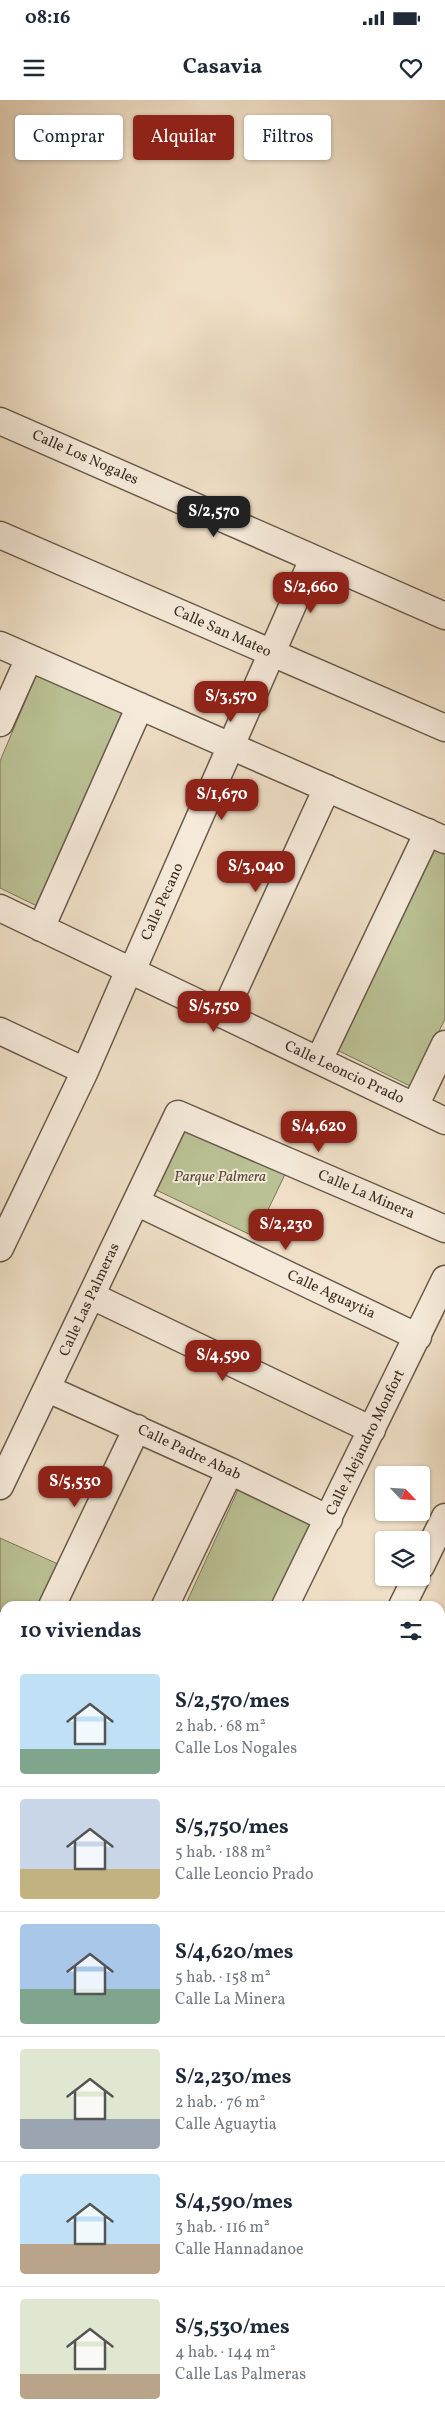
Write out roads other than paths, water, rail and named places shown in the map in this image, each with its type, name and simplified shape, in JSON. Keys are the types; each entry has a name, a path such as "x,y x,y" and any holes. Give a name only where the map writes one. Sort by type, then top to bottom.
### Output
{"street":[{"name":"Calle Los Nogales","path":"0,421 445,616"},
{"name":"Calle San Mateo","path":"0,535 445,728"},
{"name":"Calle Pecano","path":"0,1248 131,970 232,746 313,559"},
{"path":"0,645 437,836 319,1060"},
{"path":"0,723 29,658"},
{"path":"41,928 140,706"},
{"path":"223,1015 327,788"},
{"name":"Calle Leoncio Prado","path":"0,908 445,1121"},
{"path":"0,1031 85,1071"},
{"path":"415,1106 445,1044"},
{"name":"Calle Las Palmeras","path":"0,1486 178,1114"},
{"name":"Calle La Minera","path":"178,1114 445,1229"},
{"name":"Calle Aguaytia","path":"136,1202 418,1337"},
{"name":"Calle Alejandro Monfort","path":"288,1601 445,1279"},
{"path":"92,1296 372,1430"},
{"name":"Calle Padre Abab","path":"48,1389 230,1471 329,1519"},
{"path":"54,1601 136,1428"},
{"path":"167,1601 230,1471"},
{"path":"430,1548 445,1517"},
{"path":"404,1601 412,1586"}],"park label":[{"name":"Parque Palmera","path":"220,1177"}]}
